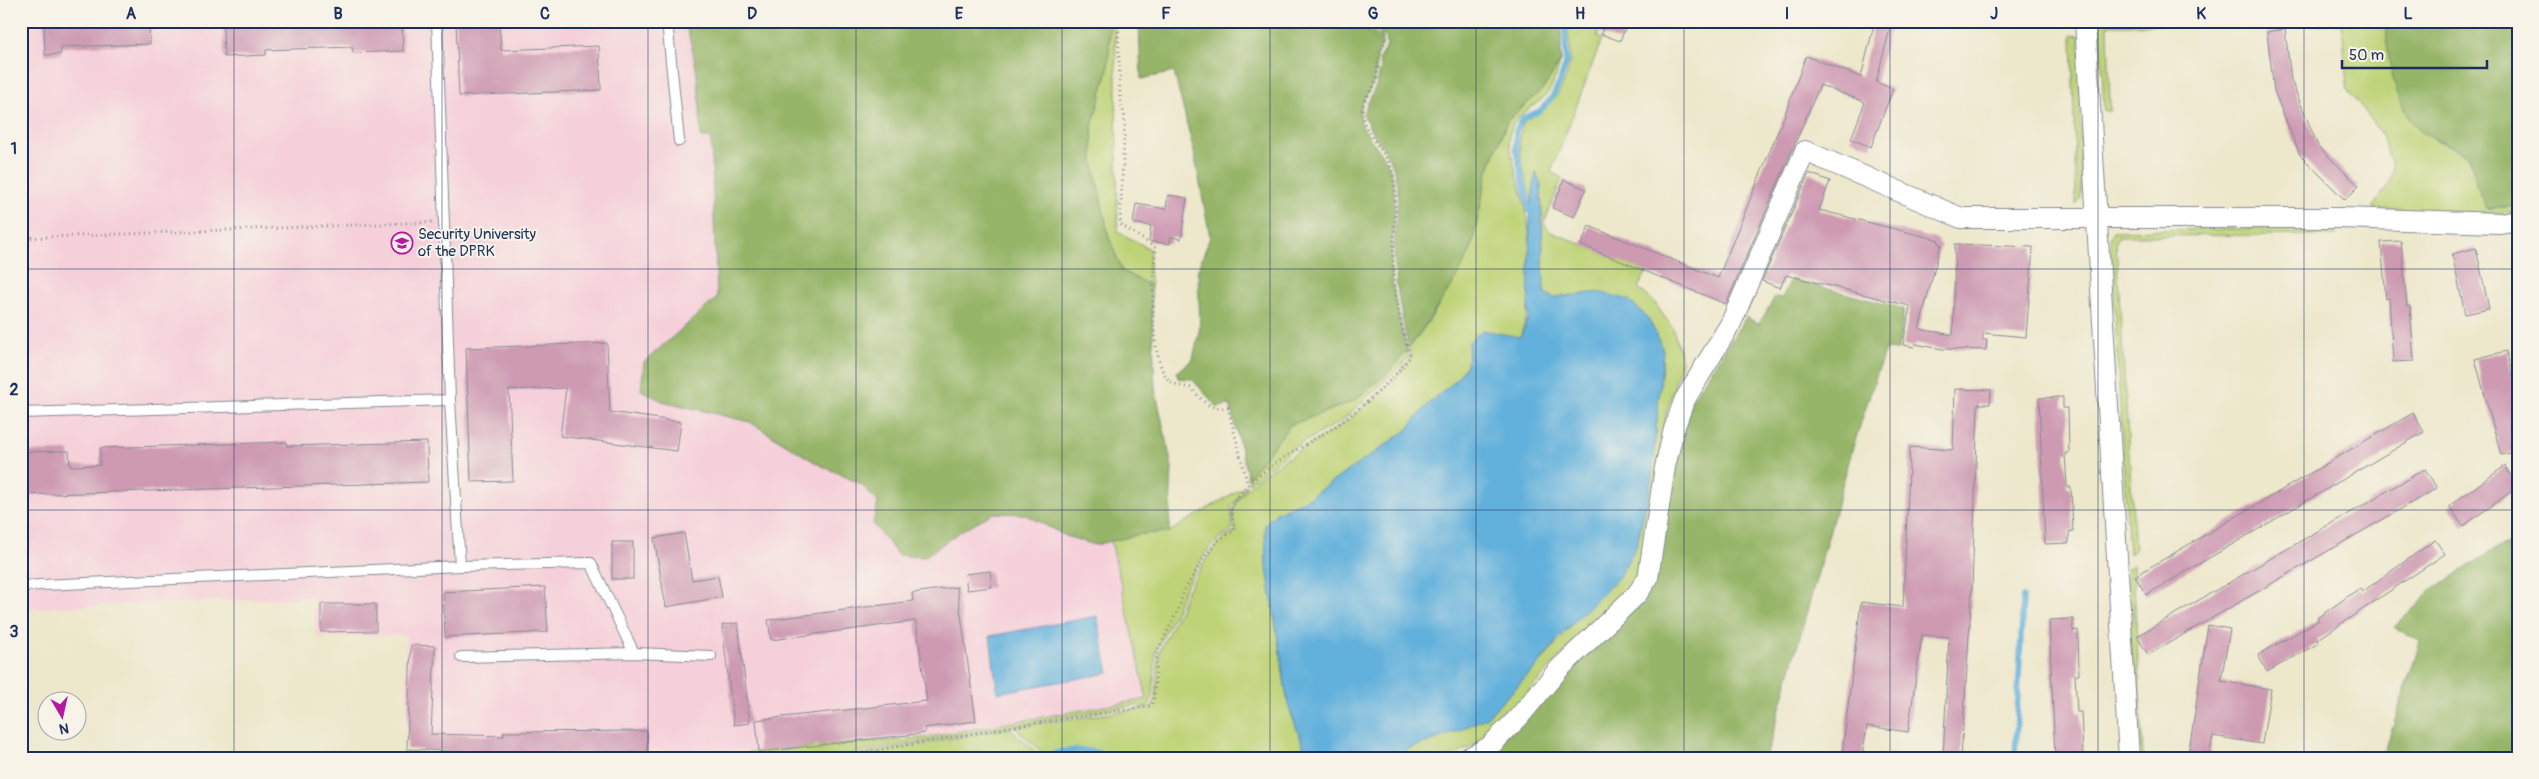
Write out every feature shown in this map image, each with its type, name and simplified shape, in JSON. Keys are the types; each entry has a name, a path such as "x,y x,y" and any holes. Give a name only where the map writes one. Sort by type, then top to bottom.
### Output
{"street":[{"path":"2084,21 2129,758"},
{"path":"1468,758 1489,747 1518,718 1559,669 1637,594 1648,578 1666,466 1674,429 1684,401 1731,323 1805,151 1961,218 2341,218 2500,223 2518,220"}],"lane":[{"path":"437,21 450,400 460,566"},
{"path":"667,21 679,142"},
{"path":"21,413 450,400"},
{"path":"21,586 460,566 591,563 634,653"},
{"path":"461,657 634,653 711,656"}],"path":[{"path":"1118,21 1120,98 1124,118 1120,224 1156,248 1152,272 1156,355 1162,371 1170,380 1180,386 1192,388 1201,401 1217,410 1228,408 1248,485"},
{"path":"833,758 1010,727 1151,706 1154,698 1157,652 1190,578 1220,539 1234,530 1232,507 1248,485 1296,448 1344,421 1389,381 1410,357 1399,309 1393,264 1396,201 1392,171 1385,155 1370,136 1361,113 1376,83 1380,68 1378,59 1385,45 1385,36 1358,21"},
{"path":"21,238 445,221"}],"shaded area":[{"name":"Security University of the DPRK","path":"21,21 764,21 1098,474 1111,541 1147,699 920,737 748,751 407,748 406,635 316,637 314,597 21,609"}],"green space":[{"path":"684,21 1110,21 1108,69 1092,126 1093,161 1109,238 1122,271 1151,286 1155,388 1172,467 1169,532 1141,534 1095,545 1066,536 1024,514 993,513 964,529 924,557 898,555 873,524 878,502 861,484 818,464 750,422 662,401 641,390 644,362 717,298 711,138 701,138 697,79 689,36"},
{"path":"1110,21 1115,21 1118,232 1150,249 1149,269 1151,286 1122,271 1109,238 1093,161 1092,126 1108,70"},
{"path":"1139,21 1354,21 1383,37 1383,43 1377,58 1375,81 1362,104 1360,112 1363,128 1384,157 1391,172 1395,206 1391,264 1397,307 1407,350 1391,370 1354,401 1290,425 1248,478 1230,405 1217,407 1192,379 1178,378 1177,372 1193,359 1200,327 1198,270 1210,237 1194,152 1174,72 1141,79"},
{"path":"1362,21 1561,21 1561,60 1543,89 1507,121 1487,174 1471,250 1453,284 1409,348 1400,307 1394,253 1398,194 1397,182 1391,163 1370,129 1363,113 1377,84 1381,68 1379,59 1387,45 1386,36"},
{"path":"1568,21 1603,21 1597,37 1602,39 1551,172 1562,178 1544,223 1549,231 1647,271 1638,288 1655,303 1673,329 1682,360 1666,414 1643,574 1627,597 1574,642 1487,737 1460,753 1446,758 1383,758 1456,732 1487,717 1541,662 1636,547 1652,478 1663,350 1564,295 1553,298 1544,292 1541,184 1536,173 1532,203 1521,161 1520,140 1525,120 1535,115 1552,101 1564,82 1570,61"},
{"path":"2100,21 2387,21 2388,52 2400,100 2436,140 2453,147 2468,157 2475,171 2476,184 2488,208 2518,206 2518,212 2483,213 2372,208 2388,185 2392,173 2391,161 2380,133 2347,87 2342,24 2108,25 2110,111 2104,111"},
{"path":"2387,21 2518,21 2518,206 2488,208 2477,186 2469,158 2459,149 2422,132 2413,123 2405,111 2394,81 2388,48"},
{"path":"2072,35 2080,36 2081,199 2076,204"},
{"path":"1561,60 1549,91 1516,120 1510,132 1510,148 1526,210 1531,258 1528,307 1520,337 1495,334 1469,342 1467,365 1454,382 1428,404 1406,431 1307,499 1276,513 1265,524 1266,561 1288,705 1308,758 1128,758 1095,750 1055,751 1045,755 1014,727 1152,707 1156,698 1159,652 1180,609 1186,592 1208,556 1221,540 1236,531 1233,511 1240,496 1266,473 1354,415 1388,384 1411,358 1409,348 1429,321 1471,250 1487,174 1507,121 1543,89"},
{"path":"2336,227 2336,235 2119,236 2116,242 2135,550 2129,554 2110,236 2113,231"},
{"path":"1791,279 1904,309 1898,350 1885,349 1853,447 1766,758 1476,758 1590,646 1660,543 1688,406 1746,317 1759,324 1775,297 1782,298"},
{"path":"1407,350 1408,357 1402,365 1343,420 1295,447 1249,483 1248,478 1290,425 1354,401 1391,370"},
{"path":"1247,485 1231,507 1233,530 1219,538 1205,554 1183,591 1177,608 1156,651 1153,697 1149,705 1143,707 1137,705 825,758 750,758 749,752 921,738 1147,699 1111,541 1141,534 1169,532"},
{"path":"2518,543 2518,758 2383,758 2420,642 2394,627 2431,590 2502,545"},
{"path":"2133,565 2143,758 2137,758 2127,569"},
{"path":"1010,728 1042,757 842,758"},
{"path":"1094,752 1116,758 1049,757 1056,754"}],"water":[{"path":"1536,172 1541,184 1544,292 1553,298 1598,292 1629,300 1649,319 1663,350 1652,478 1636,547 1618,578 1561,635 1541,662 1487,717 1456,732 1383,758 1308,758 1288,705 1266,561 1265,524 1276,513 1307,499 1406,431 1428,404 1454,382 1467,365 1469,342 1482,330 1520,337 1528,319 1530,212"},
{"path":"1097,616 1109,673 997,693 990,636"}],"building":[{"path":"44,21 149,21 150,44 61,47 61,54 45,55"},
{"path":"223,21 402,21 403,51 353,53 352,47 266,50 266,55 224,57"},
{"path":"456,21 499,21 501,50 599,46 601,90 459,96"},
{"path":"1605,21 1628,21 1620,41 1601,34"},
{"path":"1875,21 1892,21 1876,82 1893,89 1871,147 1851,139 1865,102 1820,85 1726,304 1581,245 1589,226 1718,278 1785,114 1806,56 1861,77"},
{"path":"2285,29 2291,80 2318,146 2359,186 2345,200 2300,155 2274,91 2267,32"},
{"path":"1809,173 1830,181 1819,210 1939,240 1938,243 1941,244 1919,329 1953,335 1955,244 2033,247 2026,337 1983,333 1983,340 1987,340 1986,350 1942,349 1915,344 1914,347 1903,345 1910,306 1786,275 1780,288 1762,281"},
{"path":"1564,180 1586,189 1574,217 1552,208"},
{"path":"1168,195 1187,198 1181,239 1171,237 1170,244 1149,241 1151,226 1133,223 1136,204 1166,209"},
{"path":"2401,241 2407,306 2410,306 2414,361 2393,362 2389,298 2386,299 2381,242"},
{"path":"2476,248 2489,309 2465,314 2452,254"},
{"path":"607,343 610,412 681,422 677,451 560,436 566,388 509,390 513,481 471,482 466,348"},
{"path":"2506,351 2518,393 2518,451 2501,455 2475,359"},
{"path":"1955,389 1991,390 1990,404 1978,404 1972,590 1961,758 1943,758 1949,637 1922,635 1908,732 1867,726 1862,757 1842,754 1861,602 1903,607 1910,447 1953,450"},
{"path":"2063,397 2063,408 2068,408 2069,453 2065,453 2067,487 2071,487 2073,531 2069,532 2069,543 2045,544 2039,398"},
{"path":"2413,413 2424,432 2146,595 2135,576"},
{"path":"287,442 287,446 427,442 428,482 21,495 21,452 69,451 70,466 100,465 100,448"},
{"path":"2505,466 2518,487 2463,526 2449,506"},
{"path":"2425,469 2437,488 2148,655 2137,636"},
{"path":"684,533 692,580 718,576 722,597 666,607 654,538"},
{"path":"2435,540 2445,554 2317,640 2319,643 2267,672 2258,655 2319,620 2317,618 2360,588 2362,592"},
{"path":"612,542 633,542 633,579 612,579"},
{"path":"990,571 992,587 967,590 965,574"},
{"path":"545,587 548,632 445,637 443,592"},
{"path":"957,587 976,721 924,728 925,733 759,752 756,720 927,701 916,621 771,640 768,620 913,601 912,593"},
{"path":"321,604 376,604 376,631 321,632"},
{"path":"2073,619 2073,631 2078,630 2079,675 2075,675 2077,712 2081,712 2083,756 2055,758 2049,620"},
{"path":"738,623 750,723 734,725 722,625"},
{"path":"2208,625 2230,629 2221,681 2271,689 2262,744 2213,736 2209,758 2188,758"},
{"path":"411,645 435,646 431,734 504,736 503,732 647,731 647,753 504,754 407,749"}],"waterway":[{"path":"1530,212 1516,150 1516,131 1523,118 1540,111 1551,99 1560,82 1566,63 1565,21"},
{"path":"2015,758 2023,597"},
{"path":"1043,758 1062,751 1072,750 1083,750 1124,758"}],"place":[{"name":"Security University of the DPRK","path":"402,243"}]}
